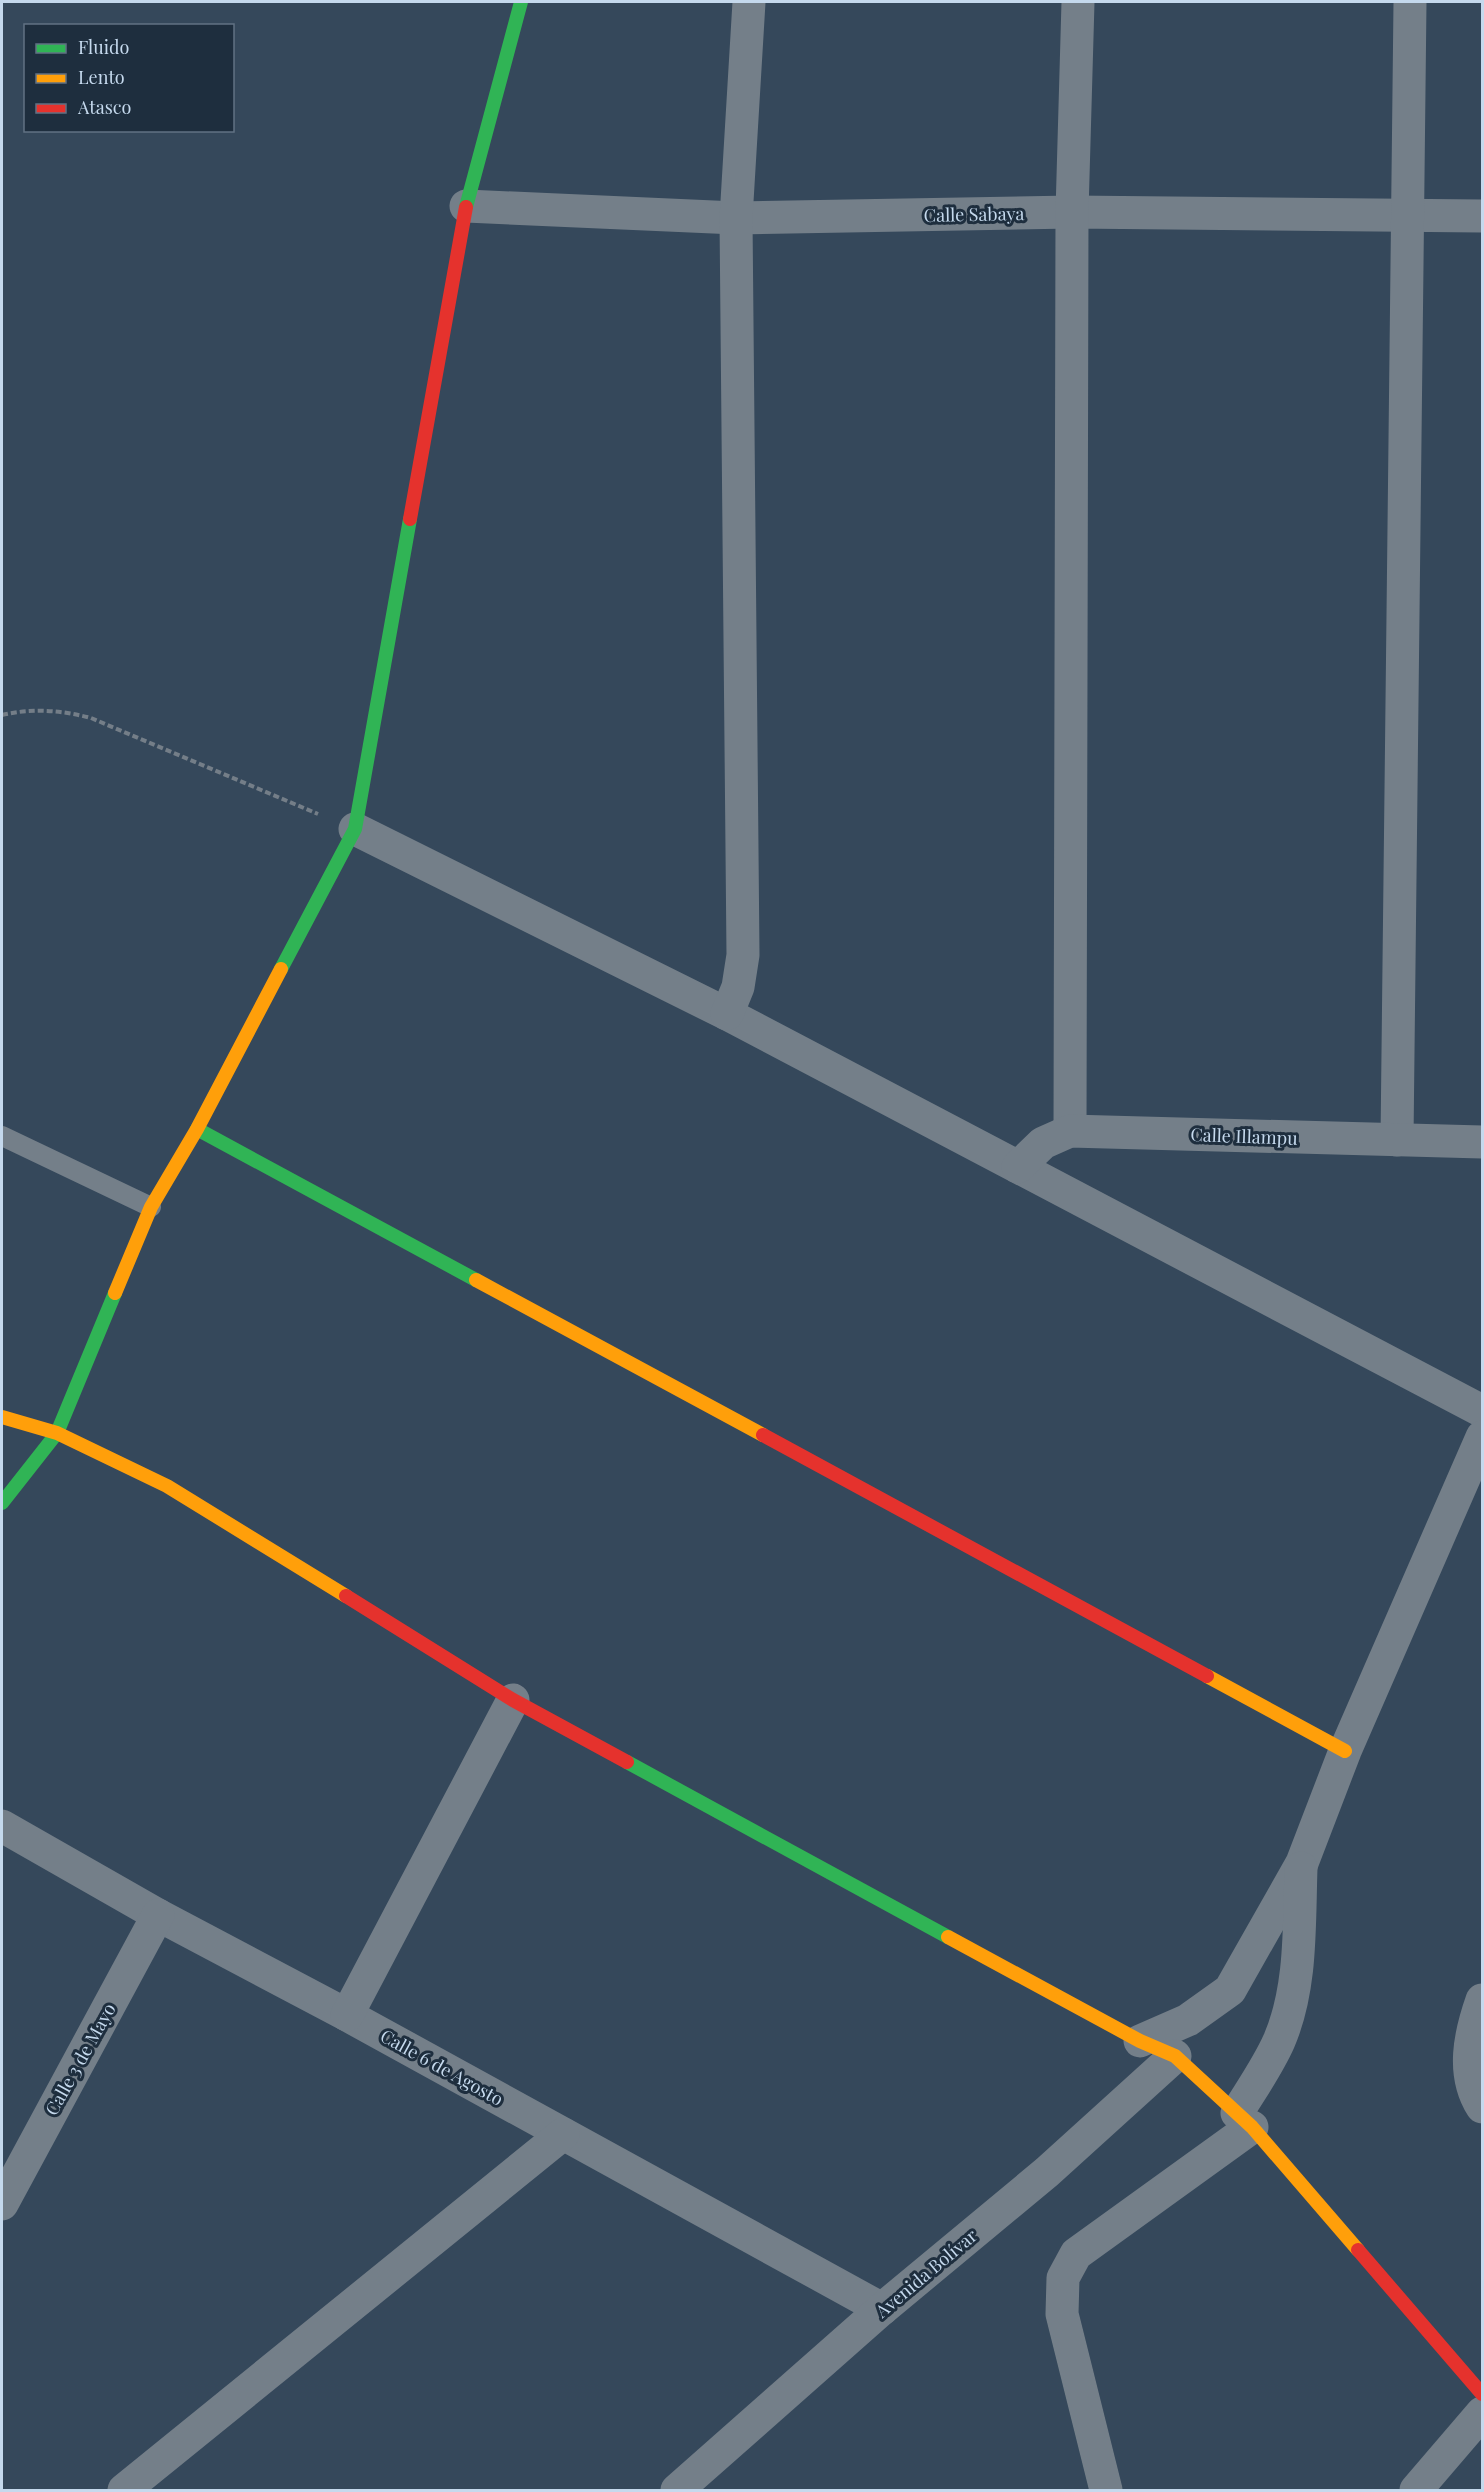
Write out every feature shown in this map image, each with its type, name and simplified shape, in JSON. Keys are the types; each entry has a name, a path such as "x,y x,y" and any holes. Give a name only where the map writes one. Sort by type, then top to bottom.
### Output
{"street":[{"path":"2,1503 57,1433 151,1207 197,1129 355,829 466,206 521,2"},
{"path":"727,1014 738,987 743,955 736,218 749,2"},
{"path":"1070,1131 1072,212 1077,2"},
{"path":"1397,1140 1410,2"},
{"name":"Calle Sabaya","path":"466,206 736,218 1072,212 1482,216"},
{"path":"355,829 727,1014 1482,1411"},
{"path":"197,1129 1345,1751"},
{"name":"Calle Illampu","path":"1018,1167 1043,1143 1070,1131 1482,1142"},
{"path":"2,1417 57,1433 166,1486 513,1700 1140,2041 1175,2056 1245,2120 1482,2394"},
{"path":"1140,2041 1188,2020 1230,1990 1302,1863 1345,1751 1482,1437"},
{"path":"347,2015 513,1700"},
{"name":"Calle 6 de Agosto","path":"2,1826 158,1915 347,2015 882,2309"},
{"path":"1106,2490 1062,2314 1063,2278 1076,2254 1245,2120 1279,2041 1291,2000 1298,1954 1302,1863"},
{"name":"Calle 3 de Mayo","path":"2,2204 158,1915"},
{"path":"1482,2000 1473,2025 1469,2067 1473,2092 1482,2107"},
{"name":"Avenida Bolívar","path":"677,2490 882,2309 1047,2172 1175,2056"},
{"path":"124,2490 563,2134"},
{"path":"1416,2490 1482,2413"}],"lane":[{"path":"2,1136 151,1207"}],"path":[{"path":"2,715 19,711 47,710 69,712 91,718 355,829"}],"traffic: fast":[{"path":"466,207 521,2"},
{"path":"281,969 355,829 410,519"},
{"path":"197,1129 476,1280"},
{"path":"2,1503 57,1433 115,1293"},
{"path":"627,1762 948,1937"}],"traffic: slow":[{"path":"115,1293 151,1207 197,1129 281,969"},
{"path":"476,1280 763,1435"},
{"path":"2,1417 57,1433 167,1486 346,1596"},
{"path":"1207,1676 1345,1751"},
{"path":"948,1937 1140,2041 1175,2056 1252,2127 1358,2250"}],"traffic: jam":[{"path":"410,519 466,207"},
{"path":"763,1435 1207,1676"},
{"path":"346,1596 513,1700 627,1762"},
{"path":"1358,2250 1482,2394"}]}
